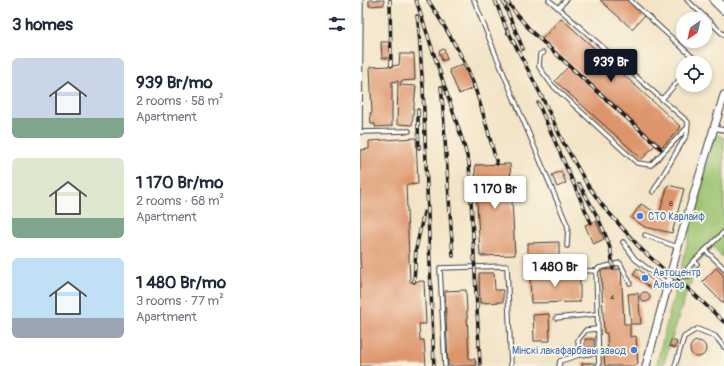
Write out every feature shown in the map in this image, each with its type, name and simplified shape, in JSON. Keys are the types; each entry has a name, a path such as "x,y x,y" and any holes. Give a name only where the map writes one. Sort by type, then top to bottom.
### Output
{"street":[{"path":"646,366 678,247 724,95"}],"lane":[{"path":"361,0 360,132 409,131"},
{"path":"474,0 568,227 567,246"},
{"path":"550,0 688,122 687,134 653,192"},
{"path":"558,8 566,0"},
{"path":"630,0 692,56"},
{"path":"688,0 724,35"},
{"path":"543,53 540,54 539,67 552,85 637,162 651,165 688,127"},
{"path":"662,99 676,84"},
{"path":"714,128 724,130"},
{"path":"686,276 688,268 696,262 705,250 724,232"},
{"path":"646,234 678,247"},
{"path":"623,242 635,259 668,284"},
{"path":"705,250 724,268"},
{"path":"533,269 596,271 599,268 620,263 630,283"},
{"path":"445,366 440,268 507,266 511,366"},
{"path":"672,270 686,276 691,276"},
{"path":"596,271 599,366"},
{"path":"556,318 597,314"},
{"path":"579,355 578,340 586,330 598,329"},
{"path":"675,366 684,337 697,329 715,336 724,347"},
{"path":"560,366 560,361 579,355 598,353"}],"green space":[{"path":"718,135 724,138 724,257 723,258 713,247 690,272 692,281 686,294 663,366 656,366 714,137"}],"building":[{"path":"369,0 384,0 384,5 369,6"},
{"path":"600,0 627,0 644,16 632,29"},
{"path":"561,18 681,127 662,147 542,39"},
{"path":"381,42 389,42 390,58 382,58"},
{"path":"444,49 447,59 442,61 439,51"},
{"path":"400,54 414,54 415,80 401,81 400,85 416,86 412,125 397,124 398,81 392,82 392,126 375,127 375,124 371,124 370,113 372,113 370,67 399,65"},
{"path":"463,64 473,88 459,94 449,70"},
{"path":"568,67 655,145 642,159 555,81"},
{"path":"416,138 418,184 406,185 410,282 424,281 426,324 419,324 420,340 424,340 426,366 360,366 360,150 369,149 369,141"},
{"path":"510,164 515,255 480,256 475,165"},
{"path":"561,171 566,183 557,187 552,175"},
{"path":"668,185 684,189 672,233 645,227 631,218 641,204 655,212 653,217 658,218"},
{"path":"596,221 604,239 593,244 585,225"},
{"path":"559,242 559,260 528,260 528,243"},
{"path":"637,268 657,284 653,290 633,274"},
{"path":"716,268 724,276 724,304 702,282"},
{"path":"621,269 624,324 630,324 630,337 636,336 638,364 635,366 605,366 604,356 608,356 607,333 604,333 601,270"},
{"path":"479,273 494,273 495,290 503,290 503,302 480,303"},
{"path":"580,273 580,302 531,303 530,274"},
{"path":"466,290 469,359 475,359 476,366 448,366 445,291"},
{"path":"643,292 647,292 649,293 649,301 643,302 640,299 640,295"},
{"path":"638,293 641,324 631,324 628,294"},
{"path":"549,314 550,341 534,341 533,315"},
{"path":"585,339 594,339 594,347 585,347"},
{"path":"671,340 677,342 675,348 669,346"},
{"path":"698,341 705,346 706,349 701,356 698,357 691,352 690,349 695,342"},
{"path":"582,363 595,363 595,366 582,366"}],"railway":[{"path":"390,0 391,66"},
{"path":"416,0 469,163 480,364"},
{"path":"428,0 444,25 473,81 497,164"},
{"path":"495,0 508,33"},
{"path":"506,0 533,33 661,149"},
{"path":"503,1 523,49"},
{"path":"417,16 423,86 434,366"},
{"path":"507,29 563,142 587,184 602,205 641,249 670,275 682,283 724,322"},
{"path":"441,87 453,256"},
{"path":"538,103 591,223"},
{"path":"418,110 419,148"},
{"path":"579,184 596,213 603,229 611,251 613,269"},
{"path":"414,282 416,249 424,212"}],"place":[{"name":"СТО Карлайф","path":"640,216"},
{"name":"Автоцентр Алькор","path":"645,278"},
{"name":"Мінскі лакафарбавы завод","path":"634,350"}]}
